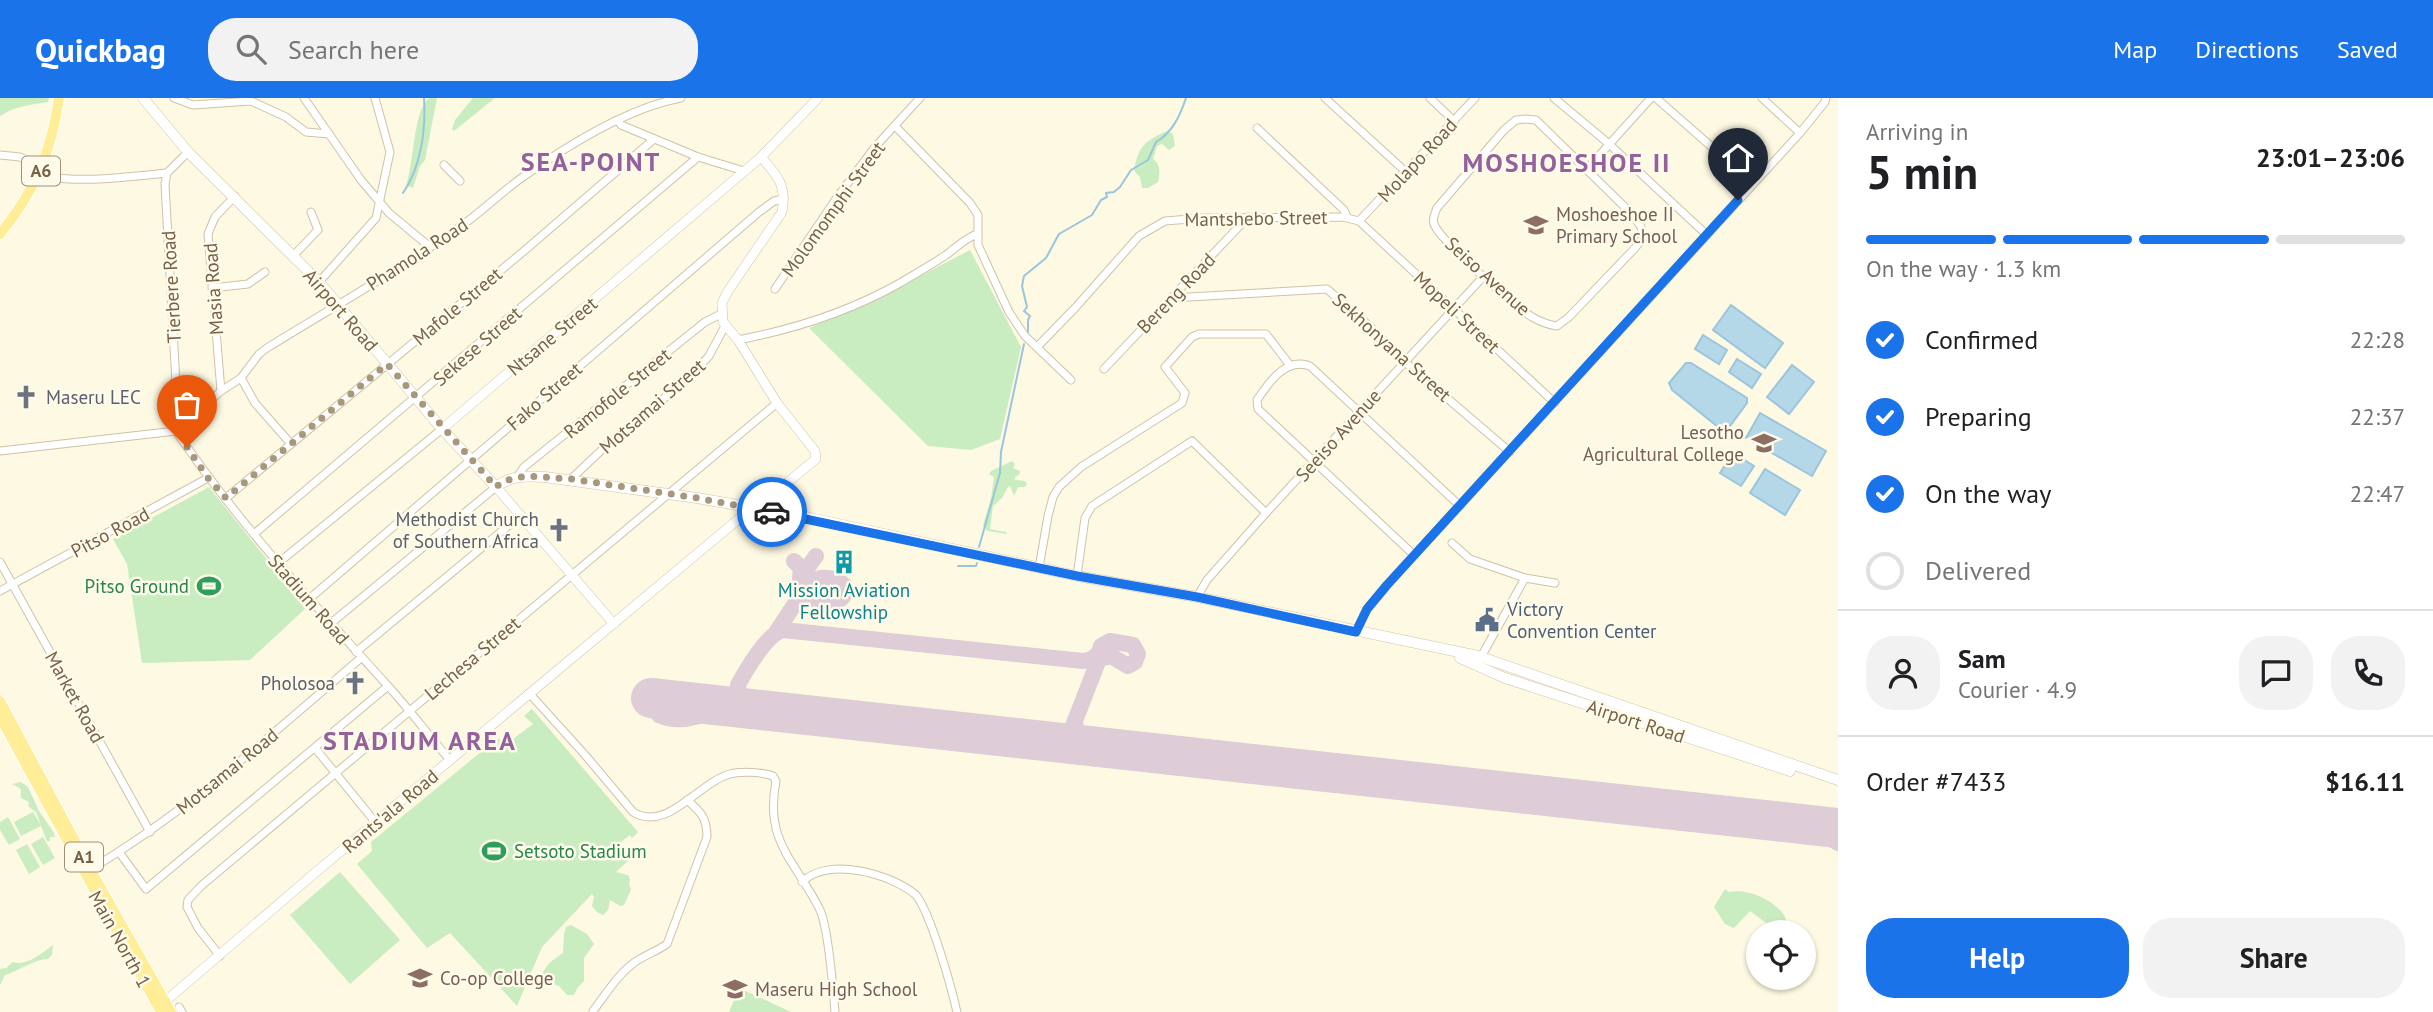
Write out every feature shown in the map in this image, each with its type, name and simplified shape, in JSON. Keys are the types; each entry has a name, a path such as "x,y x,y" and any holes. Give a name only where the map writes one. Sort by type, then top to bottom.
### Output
{"main road":[{"name":"A6","path":"0,234 41,171 55,127 59,98"},
{"name":"Airport Road","path":"143,98 188,152 235,196 318,282 496,487"},
{"name":"Airport Road","path":"517,477 571,479 806,517 1039,569 1197,597 1481,657 1838,780"},
{"path":"496,487 503,481 517,477"},
{"name":"Airport Road","path":"1436,649 1589,706 1838,786"},
{"name":"Main North 1","path":"0,701 87,871"},
{"name":"Main North 1","path":"0,717 168,1009"}],"street":[{"path":"174,98 192,105 251,99 286,117 306,132 329,135"},
{"path":"304,98 361,180 389,213 430,247"},
{"path":"318,282 374,222 390,152 374,98"},
{"name":"Phamola Road","path":"176,431 241,377 267,348 430,247 470,220 533,170 644,107 661,100 681,98"},
{"name":"Ntsane Street","path":"277,564 443,429 744,172 818,98"},
{"name":"Molomomphi Street","path":"775,289 875,148 920,98"},
{"path":"1325,98 1406,172"},
{"path":"1430,98 1454,121"},
{"name":"Molapo Road","path":"1359,221 1475,98"},
{"path":"1554,98 1608,143 1707,235"},
{"path":"1587,169 1608,143 1654,98 1753,183"},
{"path":"1762,98 1800,133"},
{"path":"1356,632 1367,609 1414,555 1800,133 1826,98"},
{"name":"Seiso Avenue","path":"1516,120 1536,120 1642,227 1643,238 1569,317 1557,326 1545,324 1530,315 1483,277 1440,233 1433,217 1437,208 1504,130 1516,120"},
{"path":"618,121 621,125 698,157 744,172"},
{"path":"896,127 970,203 978,215 978,244 1002,298 1017,324 1071,380"},
{"path":"1257,128 1344,210 1347,218"},
{"name":"Mafole Street","path":"226,498 524,251 654,139"},
{"path":"0,155 20,157 49,178 80,178 167,173 188,152"},
{"name":"Sekese Street","path":"254,534 698,157"},
{"path":"761,157 783,187 782,212 728,291 722,303 721,314 726,326 778,403 815,451 816,459 772,495 765,510"},
{"path":"444,166 460,181"},
{"name":"Tierbere Road","path":"167,173 165,184 178,420 176,431"},
{"name":"Masia Road","path":"221,391 208,234 215,217 235,196"},
{"name":"Fako Street","path":"308,600 759,212 775,201 784,199"},
{"path":"293,256 318,230 311,212"},
{"name":"Mantshebo Street","path":"1037,347 1139,236 1155,226 1179,219 1248,217 1347,218 1359,221"},
{"name":"Bereng Road","path":"1104,369 1248,217"},
{"name":"Mopeli Street","path":"1359,221 1555,403"},
{"path":"738,341 797,327 846,310 901,282 977,234"},
{"path":"212,288 248,284 265,272"},
{"name":"Seeiso Avenue","path":"1197,597 1207,580 1266,513 1456,310 1483,277"},
{"name":"Sekhonyana Street","path":"1172,298 1327,289 1405,362 1510,452"},
{"name":"Ramofole Street","path":"517,477 524,467 705,322 721,314"},
{"name":"Motsamai Street","path":"571,479 608,444 690,377 709,356 726,326"},
{"path":"1039,569 1048,516 1059,487 1089,462 1182,403 1185,393 1165,367 1186,341 1199,334 1266,334 1289,364"},
{"path":"1414,555 1258,409 1257,400 1264,390 1289,364 1300,362 1310,366 1460,506"},
{"path":"241,377 255,403 291,444"},
{"name":"Lechesa Street","path":"220,956 187,907 188,900 201,886 778,403"},
{"path":"0,451 176,431"},
{"name":"Stadium Road","path":"176,431 208,478 277,564 388,686 450,760"},
{"path":"1077,576 1085,518 1092,506 1192,441 1266,513"},
{"name":"Pitso Road","path":"0,591 208,478"},
{"path":"330,624 496,487"},
{"name":"Airport Road","path":"496,487 614,624"},
{"name":"Rants'ala Road","path":"168,1009 258,921 747,513 750,507"},
{"path":"359,655 520,516"},
{"path":"1452,543 1470,559 1525,578 1555,583"},
{"name":"Market Road","path":"0,562 150,832"},
{"path":"1481,657 1525,578"},
{"name":"Motsamai Road","path":"87,871 150,832 191,802 359,655"},
{"path":"119,852 146,889 388,686"},
{"path":"529,693 633,813 643,817 657,817 730,774 773,776 776,781 773,818 777,835 783,852 821,912 835,1012"},
{"path":"315,748 376,823"},
{"path":"593,1011 619,976 636,961 667,944 708,837 706,820 687,800"},
{"path":"802,882 818,874 854,868 874,873 916,895 931,925 957,1012"}],"green space":[{"path":"0,98 49,98 48,102 17,108 0,116"},
{"path":"429,98 437,98 425,160 420,166 413,188 406,185 420,114"},
{"path":"473,98 495,98 454,131 452,129 455,120"},
{"path":"1167,131 1173,134 1175,146 1169,150 1162,144 1157,146 1153,159 1159,169 1158,182 1148,188 1142,188 1140,177 1134,171 1140,150 1148,141"},
{"path":"970,250 1021,347 1000,439 971,450 928,446 809,328 872,301"},
{"path":"1012,461 1015,464 1013,468 1020,471 1015,480 1025,481 1027,484 1025,487 1018,487 1014,496 1010,486 1008,487 1002,498 993,506 990,529 1007,534 987,531 983,525 994,477 989,474"},
{"name":"Pitso Ground","path":"209,487 306,608 250,660 142,663 127,564 113,539"},
{"path":"532,709 638,832 618,844 629,860 616,872 628,875 630,879 631,890 624,905 620,906 610,900 608,910 603,915 592,906 592,894 542,947 517,1006 450,933 427,948 357,864 372,851 371,842 498,738 505,745 533,724 524,716"},
{"path":"21,782 28,787 39,811 54,833 55,837 50,837 50,841 47,841 41,826 21,836 14,822 33,812 41,825 36,812 28,806 29,802 21,798 21,789 12,784"},
{"path":"8,817 20,839 9,845 0,830 0,822"},
{"path":"43,837 55,858 43,865 31,844"},
{"path":"27,844 40,867 29,874 16,850"},
{"path":"340,872 400,940 350,984 290,915"},
{"path":"1725,889 1729,892 1751,893 1773,904 1786,920 1762,920 1750,911 1734,928 1725,924 1714,907"},
{"path":"571,925 587,934 594,944 584,958 584,981 574,995 567,995 559,986 544,982 543,972 549,963 563,953 564,933 566,927"},
{"path":"53,945 52,955 48,959 5,975 0,985 0,969 13,962 28,961"},
{"path":"739,988 791,1012 729,1012"}],"water":[{"path":"1731,305 1783,343 1765,368 1713,330"},
{"path":"1703,335 1727,350 1719,364 1695,349"},
{"path":"1737,359 1761,374 1752,388 1729,372"},
{"path":"1686,363 1691,363 1747,398 1747,403 1730,426 1718,427 1672,390 1669,383"},
{"path":"1792,365 1814,382 1789,414 1767,397"},
{"path":"1760,413 1826,451 1812,476 1746,438"},
{"path":"1733,453 1754,466 1741,486 1720,473"},
{"path":"1765,469 1800,490 1785,515 1750,493"}],"waterway":[{"path":"403,193 414,172 421,148 424,98"},
{"path":"1028,332 1030,316 1024,311 1027,307 1022,286 1024,276 1046,258 1059,234 1092,215 1101,200 1107,197 1106,193 1114,192 1131,170 1148,160 1156,142 1167,134 1175,123 1186,98"},
{"path":"979,547 1000,473 1001,452 1024,344"},
{"path":"958,566 976,566 977,563"}],"taxiway":[{"path":"794,561 801,568 800,578 816,556"},
{"path":"777,631 800,596 813,581 830,578 844,585 843,597 834,602 823,602 802,595"},
{"path":"753,710 740,700 738,685 764,645 783,630 1083,661 1092,659 1100,652"},
{"path":"1049,742 1062,739 1071,731 1099,659 1111,656 1128,666 1135,662 1138,654 1133,645 1110,641 1101,646 1097,660"},
{"path":"688,702 668,692 656,697 654,704 659,715 677,719 732,707"},
{"path":"1075,722 1077,734 1090,747"},
{"path":"1799,824 1816,829 1838,843"}],"runway":[{"path":"651,698 1838,828"}],"way so far":[{"path":"187,447 208,478 226,498 387,364 496,487 503,481 526,476 571,479 772,512"}],"place":[{"name":"Moshoeshoe II Primary School","path":"1536,225"},
{"name":"Maseru LEC","path":"26,397"},
{"name":"Lesotho Agricultural College","path":"1764,443"},
{"name":"Methodist Church of Southern Africa","path":"559,530"},
{"name":"Mission Aviation Fellowship","path":"844,562"},
{"name":"Pitso Ground","path":"209,586"},
{"name":"Victory Convention Center","path":"1487,620"},
{"name":"Pholosoa","path":"355,683"},
{"name":"Setsoto Stadium","path":"494,851"},
{"name":"Co-op College","path":"420,978"},
{"name":"Maseru High School","path":"735,989"}],"district":[{"name":"SEA-POINT","path":"591,162"},
{"name":"MOSHOESHOE II","path":"1567,163"},
{"name":"STADIUM AREA","path":"420,741"}],"route":[{"path":"772,512 1077,576 1197,597 1356,632 1367,609 1387,585 1738,200"}]}
